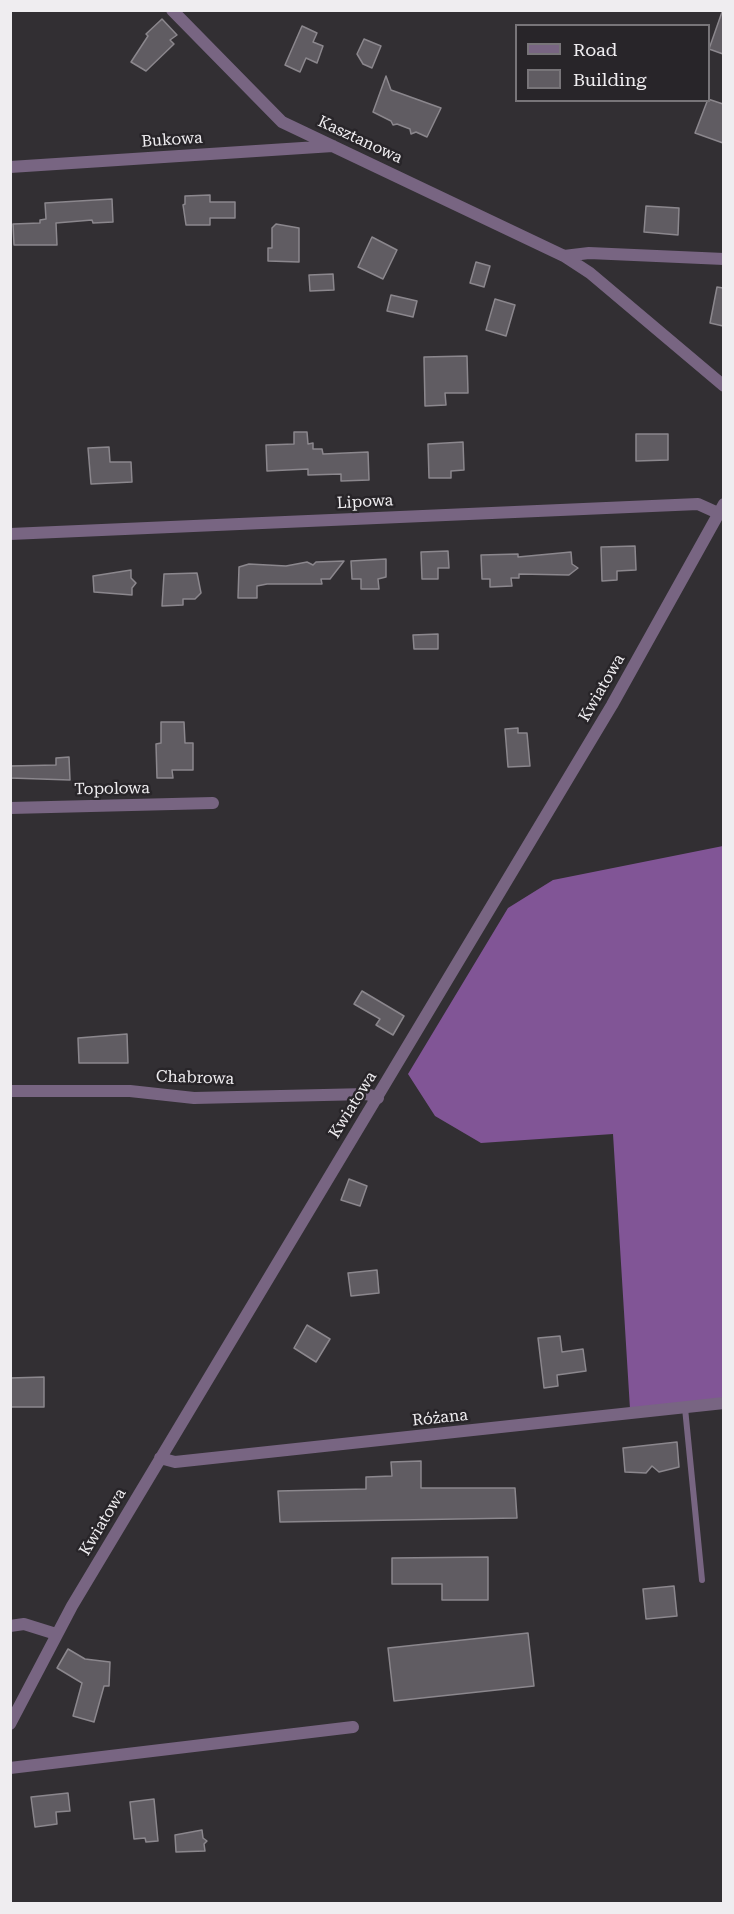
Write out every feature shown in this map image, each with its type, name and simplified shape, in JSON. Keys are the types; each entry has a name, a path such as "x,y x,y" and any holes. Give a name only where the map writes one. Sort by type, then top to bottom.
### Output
{"street":[{"name":"Kasztanowa","path":"172,10 282,122 564,256 590,273 723,386"},
{"name":"Bukowa","path":"10,167 335,146"},
{"path":"564,256 589,253 723,259"},
{"name":"Lipowa","path":"10,534 698,504 721,508"},
{"name":"Kwiatowa","path":"10,1724 39,1672 56,1634 612,705 721,508"},
{"name":"Topolowa","path":"10,808 213,803"},
{"name":"Chabrowa","path":"10,1091 130,1091 194,1098 367,1094 378,1098"},
{"name":"Różana","path":"160,1458 175,1462 723,1403"},
{"path":"10,1626 24,1623 56,1634"},
{"path":"10,1768 353,1727"}],"lane":[{"path":"686,1408 702,1580"}],"shaded area":[{"path":"723,846 723,1399 630,1409 613,1134 481,1143 435,1116 408,1074 508,908 553,880"}],"building":[{"path":"722,12 723,54 710,49"},
{"path":"162,19 177,35 170,40 174,44 146,71 131,62 148,36 146,34"},
{"path":"302,26 317,33 313,42 323,46 317,63 306,58 300,72 285,65"},
{"path":"364,39 381,46 372,68 363,64 357,54"},
{"path":"386,76 391,90 441,108 427,137 416,132 411,134 410,129 397,124 393,125 391,121 373,112"},
{"path":"710,100 723,104 723,143 695,133 707,102 710,102"},
{"path":"210,195 210,202 235,202 235,218 210,218 210,225 186,225 183,205 185,196"},
{"path":"112,199 113,222 93,223 92,220 56,223 57,245 14,245 13,224 40,223 40,220 46,219 45,203"},
{"path":"646,206 679,208 678,235 644,232"},
{"path":"276,224 299,228 299,262 268,261 268,248 272,248 272,228"},
{"path":"372,237 397,250 383,279 358,267"},
{"path":"476,262 490,266 484,287 470,283"},
{"path":"333,274 334,290 310,291 309,275"},
{"path":"717,287 723,288 723,326 710,323"},
{"path":"391,295 417,301 413,317 387,311"},
{"path":"495,299 515,305 506,336 486,330"},
{"path":"467,356 468,393 445,393 446,405 425,406 424,357"},
{"path":"294,432 307,432 308,444 313,443 313,449 322,449 323,454 368,452 369,480 341,481 341,474 308,475 308,469 267,471 266,445 294,444"},
{"path":"636,434 668,434 668,460 636,461"},
{"path":"463,442 464,470 451,471 451,478 429,478 428,444"},
{"path":"109,447 110,462 131,462 132,482 91,484 88,448"},
{"path":"635,546 636,570 617,571 617,580 602,581 601,547"},
{"path":"448,551 449,568 438,568 438,579 422,579 421,552"},
{"path":"571,552 572,564 578,568 569,575 519,574 519,578 511,578 512,586 490,587 490,579 482,579 481,555 518,554 518,557"},
{"path":"386,559 386,577 378,579 379,589 361,589 361,579 352,579 351,561"},
{"path":"344,561 330,579 321,579 322,584 267,584 257,586 257,598 238,598 239,567 249,564 286,566 307,562 313,565 316,562"},
{"path":"131,570 131,578 136,583 132,588 132,595 94,592 93,576"},
{"path":"197,573 201,593 195,599 183,599 183,605 162,606 164,574"},
{"path":"438,634 438,649 414,649 413,635"},
{"path":"161,722 184,722 185,743 193,743 193,770 172,770 173,778 157,778 156,744 161,743"},
{"path":"518,728 518,733 527,733 530,766 508,767 505,729"},
{"path":"69,757 70,780 10,778 10,766 56,765 56,758"},
{"path":"362,991 404,1016 393,1035 376,1025 380,1019 354,1004"},
{"path":"127,1034 128,1063 79,1063 78,1038"},
{"path":"349,1179 367,1186 360,1206 341,1200"},
{"path":"377,1270 379,1293 351,1296 348,1273"},
{"path":"307,1325 330,1339 316,1362 294,1348"},
{"path":"560,1336 562,1352 583,1349 586,1371 557,1375 558,1386 544,1388 538,1338"},
{"path":"44,1377 44,1407 10,1407 10,1378"},
{"path":"677,1442 679,1467 659,1472 652,1466 646,1473 625,1472 623,1448"},
{"path":"421,1461 421,1488 515,1488 517,1518 280,1522 278,1491 366,1489 366,1477 392,1476 391,1462"},
{"path":"488,1557 488,1600 442,1600 442,1584 392,1584 392,1558"},
{"path":"674,1586 677,1616 646,1619 643,1589"},
{"path":"528,1633 534,1686 394,1701 388,1648"},
{"path":"68,1649 85,1659 110,1662 109,1686 104,1686 94,1722 73,1716 82,1683 57,1668"},
{"path":"68,1793 70,1811 56,1812 57,1824 35,1827 31,1797"},
{"path":"154,1799 158,1841 146,1842 145,1838 134,1839 130,1802"},
{"path":"202,1830 203,1838 207,1841 204,1844 205,1851 176,1852 175,1835"}]}
